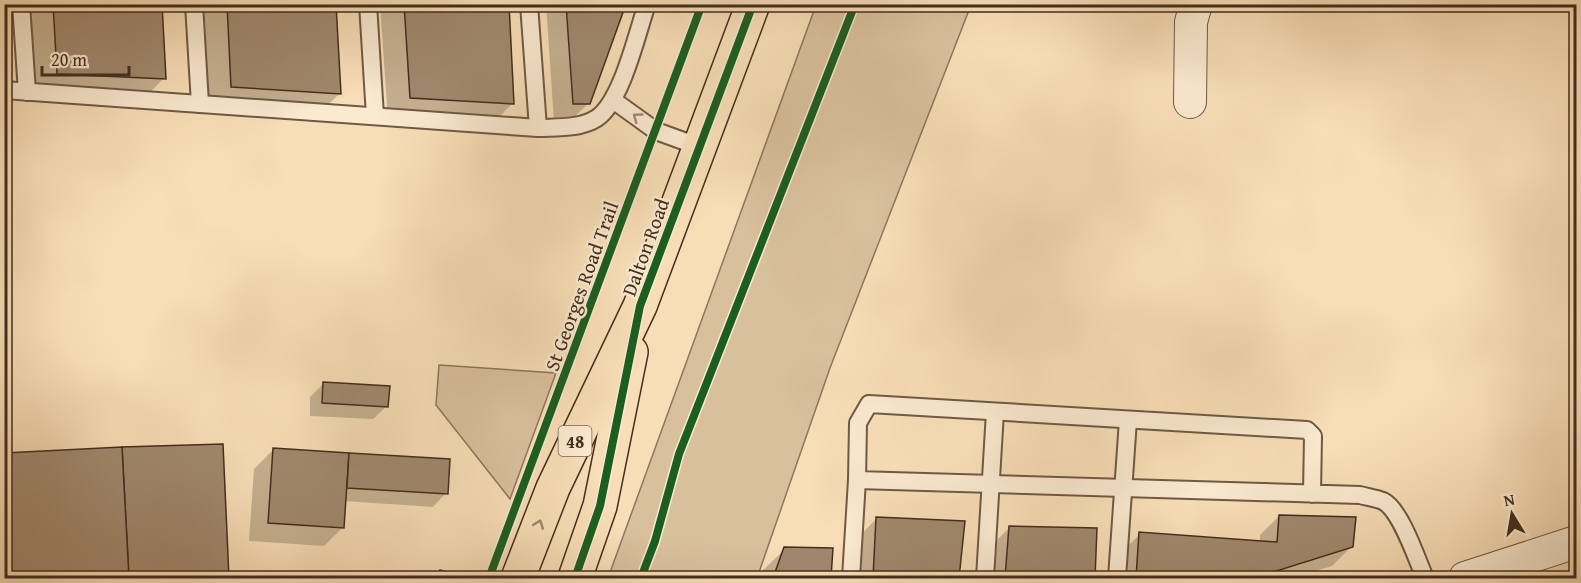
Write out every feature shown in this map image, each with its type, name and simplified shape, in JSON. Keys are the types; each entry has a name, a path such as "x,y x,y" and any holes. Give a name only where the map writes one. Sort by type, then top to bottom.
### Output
{"main road":[{"name":"Dalton Road","path":"518,579 553,488 640,306 753,4"},
{"name":"Dalton Road","path":"575,579 600,506 640,306"}],"street":[{"path":"1190,102 1191,22 1196,4"},
{"path":"1465,579 1576,542"}],"lane":[{"path":"21,4 27,92"},
{"path":"194,4 200,104"},
{"path":"368,4 375,116"},
{"path":"529,4 538,128"},
{"path":"4,90 538,128 572,127 597,118 614,100 647,4"},
{"path":"614,100 656,131 700,147"},
{"path":"851,579 858,423 868,405 1307,430 1313,436 1312,494"},
{"path":"985,579 995,412"},
{"path":"1117,579 1128,420"},
{"path":"857,480 1360,495 1383,501 1390,507 1405,532 1425,579"}],"shaded area":[{"path":"816,5 971,5 830,368 757,578 608,578"},
{"path":"439,365 556,373 510,499 436,405"}],"building":[{"path":"53,4 162,4 166,79 57,74"},
{"path":"227,4 336,4 341,94 231,87"},
{"path":"404,4 509,4 514,104 410,98"},
{"path":"566,4 626,4 590,104 573,104"},
{"path":"323,382 390,386 388,407 322,403"},
{"path":"223,444 229,578 129,578 122,447"},
{"path":"122,447 129,578 4,578 4,453"},
{"path":"273,448 349,453 344,528 268,523"},
{"path":"349,453 450,459 448,494 347,488"},
{"path":"1279,515 1356,517 1353,547 1254,578 1136,578 1139,532 1277,542"},
{"path":"876,517 965,521 959,578 873,578"},
{"path":"1009,526 1097,528 1095,578 1005,578"},
{"path":"784,547 833,548 831,578 773,578"},
{"path":"440,570 447,572 445,578 437,578"},
{"path":"451,572 457,574 456,578 449,578"}],"cycle path":[{"name":"St Georges Road Trail","path":"489,578 702,4"},
{"path":"575,578 600,506 640,306 753,4"},
{"path":"641,578 655,541 679,454 855,4"}]}
